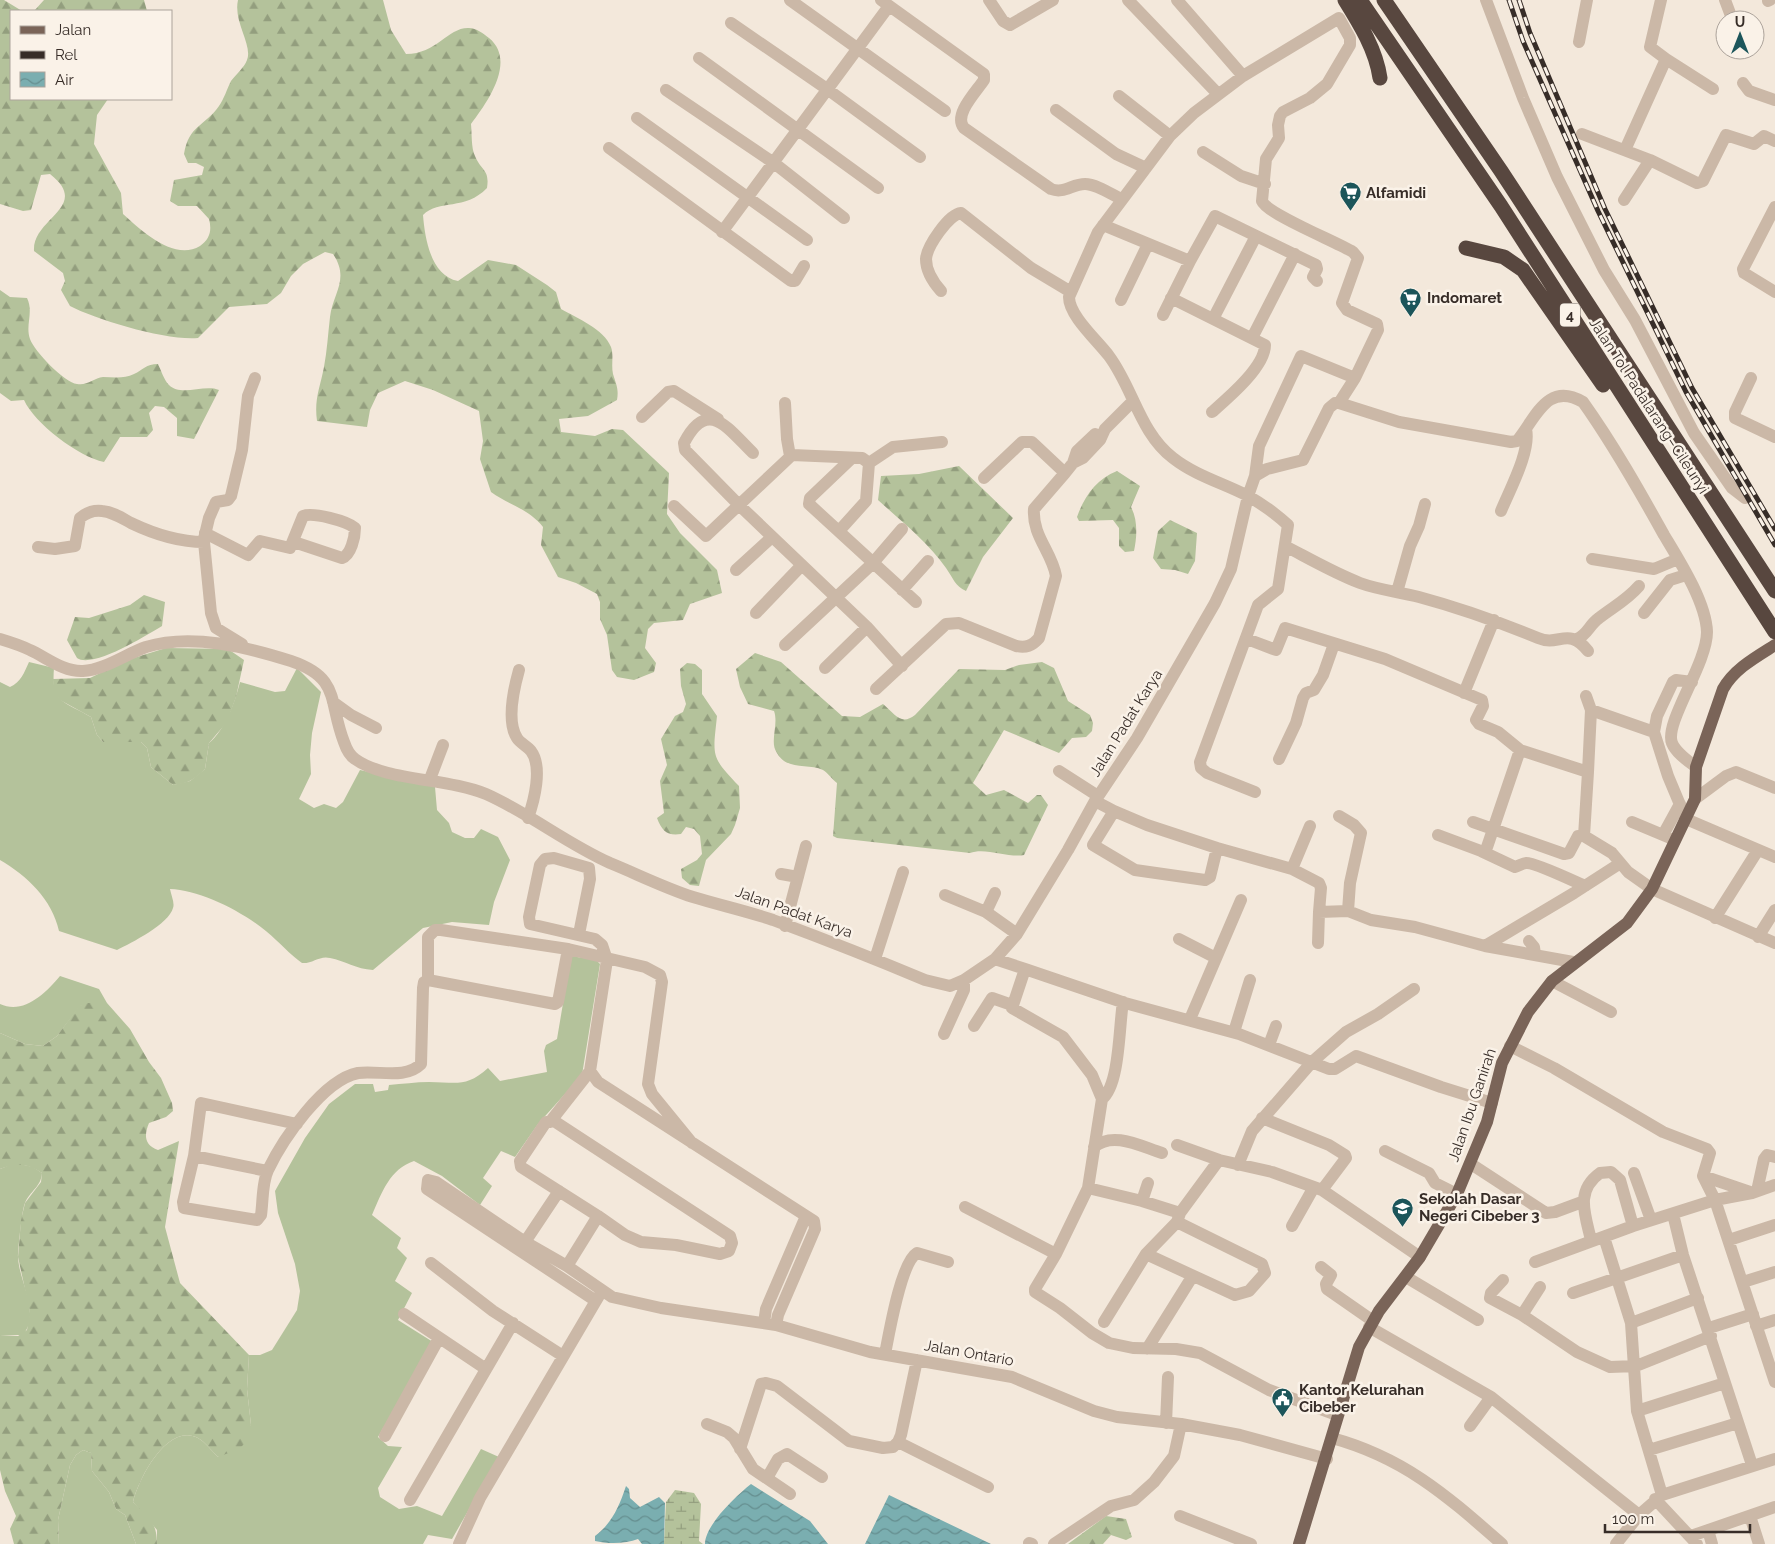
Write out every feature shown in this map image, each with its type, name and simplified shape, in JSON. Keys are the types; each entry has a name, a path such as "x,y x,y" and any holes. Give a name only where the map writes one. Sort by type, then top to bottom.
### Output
{"highway":[{"path":"1345,0 1369,43 1378,66 1380,78"},
{"name":"Jalan Tol Padalarang–Cileunyi","path":"1360,0 1495,198 1775,632"},
{"name":"Jalan Tol Padalarang–Cileunyi","path":"1384,0 1495,163 1775,591"},
{"path":"1466,248 1504,258 1523,270 1603,385 1629,407"}],"main road":[{"name":"Jalan Ibu Ganirah","path":"1299,1544 1327,1459 1337,1415 1352,1366 1371,1324 1420,1257 1457,1194 1471,1164 1492,1103 1502,1063 1528,1012 1552,981 1573,962 1627,923 1652,889 1669,838 1686,819 1695,799 1696,767 1723,689 1728,680 1748,662 1775,645"}],"street":[{"path":"790,0 945,111"},
{"path":"989,0 1003,22 1010,24 1053,0"},
{"path":"1128,0 1218,94"},
{"path":"1177,0 1243,76"},
{"path":"1486,0 1523,98 1557,177 1604,270 1635,320 1694,434 1732,488 1745,498"},
{"path":"1579,42 1587,0"},
{"path":"1660,0 1650,47 1713,89"},
{"path":"722,232 858,47 885,3 984,74 984,80 960,116 961,124 964,128 1051,190 1063,191 1090,184 1121,199"},
{"path":"1255,792 1204,771 1200,762 1258,605 1278,589 1288,525 1248,496 1197,474 1173,458 1151,434 1132,402 1121,372 1072,310 1069,303 1093,241 1121,199 1170,136 1218,94 1243,76 1339,18 1351,42 1327,84 1310,98 1295,104 1280,116 1278,125 1279,138 1266,159 1265,184 1262,193 1264,205 1354,252 1358,258 1342,303 1347,310 1377,324 1378,330 1355,378 1339,403"},
{"path":"731,23 828,89 920,157"},
{"path":"699,58 878,188"},
{"path":"1625,150 1666,59"},
{"path":"1743,82 1750,91 1775,100"},
{"path":"666,90 774,163 844,218"},
{"path":"1119,96 1170,136"},
{"path":"1056,110 1103,146 1146,168"},
{"path":"637,118 807,240"},
{"path":"1582,134 1650,160 1700,183 1727,134 1754,144 1763,136 1775,140"},
{"path":"609,148 791,281 795,281 804,266"},
{"path":"1203,152 1241,176 1265,184"},
{"path":"1624,200 1650,160"},
{"path":"1775,207 1757,239 1743,271 1775,292"},
{"path":"941,291 933,281 928,270 928,251 951,217 961,213 1031,268 1072,292"},
{"path":"1163,315 1215,216 1316,265 1317,269 1313,278 1317,281"},
{"path":"1103,225 1190,261"},
{"path":"1213,319 1256,236"},
{"path":"1121,300 1148,244"},
{"path":"1252,338 1295,254"},
{"path":"1172,298 1263,344 1265,349 1245,382 1212,412"},
{"name":"Jalan Padat Karya","path":"0,638 66,668 83,671 96,668 149,646 165,643 215,642 255,650 291,661 326,680 346,750 354,759 374,768 456,784 487,794 585,851 609,862 692,896 730,906 777,922 936,984 950,986 964,980 995,959 1017,934 1076,837 1096,798 1137,738 1215,603 1231,569 1248,496 1255,476 1259,446 1301,356 1355,378"},
{"path":"255,378 248,396 242,450 231,496 228,500 216,502 204,537 211,613 216,628 255,650"},
{"path":"1751,378 1735,412 1735,418 1775,437"},
{"path":"642,417 668,392 674,391 718,419 753,453"},
{"path":"1255,476 1267,469 1304,460 1329,408 1335,403 1399,422 1511,442 1517,440 1548,400 1563,395 1575,397 1583,402 1631,476 1686,574 1704,615 1707,632 1701,664 1680,708 1671,736 1672,743 1680,754 1696,767"},
{"path":"876,689 946,624 959,623 1023,648 1035,643 1039,638 1056,576 1055,568 1035,530 1034,509 1069,468 1077,451 1094,434 1105,430 1132,402"},
{"path":"785,403 790,456"},
{"path":"718,419 709,419 698,424 684,443 685,450 740,506 867,627 902,666"},
{"path":"1501,511 1526,448 1526,428"},
{"path":"984,478 1022,442 1028,440 1069,468"},
{"path":"868,463 893,447 942,442"},
{"path":"674,506 706,536 740,506 790,456 862,458 868,463"},
{"path":"852,458 808,502 872,564 916,602"},
{"path":"838,531 866,501 868,463"},
{"path":"1397,592 1410,546 1420,526 1425,504"},
{"path":"38,547 56,549 76,546 80,518 84,514 100,511 188,542 204,537 248,555 260,541 288,548 294,542 303,516 308,514 355,528 345,557 294,542"},
{"path":"785,645 872,564 902,529"},
{"path":"736,570 772,536"},
{"path":"1285,546 1355,581 1494,620 1543,640 1562,637 1577,639 1585,636 1597,619 1625,601 1639,586"},
{"path":"1592,559 1654,569 1678,559"},
{"path":"902,590 928,561"},
{"path":"756,612 802,565"},
{"path":"1644,613 1670,580 1686,574"},
{"path":"1464,693 1494,620"},
{"path":"825,668 867,627"},
{"path":"1247,639 1276,650 1285,628 1385,659 1483,702 1477,723 1498,732 1520,750 1588,772"},
{"path":"1577,639 1588,652"},
{"path":"1279,759 1296,723 1303,698 1314,690 1323,675 1334,644"},
{"path":"519,670 512,701 515,733 517,738 532,752 536,767 535,799 528,818"},
{"path":"1692,682 1676,680 1673,682 1657,716 1654,732 1686,819 1775,857"},
{"path":"1584,836 1591,710 1586,696"},
{"path":"333,702 351,715 376,728"},
{"path":"1591,710 1654,732"},
{"path":"430,779 443,745"},
{"path":"1485,853 1520,750"},
{"path":"1059,771 1114,811 1147,825 1217,848 1292,869 1318,883 1321,888 1318,943"},
{"path":"1695,799 1726,776 1736,772 1775,788"},
{"path":"1632,822 1669,838 1680,804"},
{"path":"1093,846 1114,811"},
{"path":"1339,816 1354,825 1361,833 1350,883 1348,911"},
{"path":"1473,822 1564,854 1569,853 1578,836 1584,836 1612,853 1619,864 1652,889 1775,943"},
{"path":"1292,869 1310,826"},
{"path":"1438,835 1515,867 1524,863 1532,864 1567,876 1585,886"},
{"path":"1076,837 1135,870 1200,881 1210,877 1217,848"},
{"path":"784,926 806,846"},
{"path":"1715,918 1758,850"},
{"path":"550,1122 590,1071 607,960 598,941 580,934 530,924 529,917 540,865 545,859 554,858 589,868 590,879 580,934"},
{"path":"1486,946 1619,864"},
{"path":"875,959 903,872"},
{"path":"780,874 798,877"},
{"path":"986,912 995,893"},
{"path":"945,895 986,912 1017,934"},
{"path":"1190,1019 1242,900"},
{"path":"1758,937 1775,910"},
{"path":"1320,912 1348,911 1371,920 1415,927 1486,946 1573,962"},
{"path":"428,980 428,937 435,930 568,949 607,960 645,967 660,975 662,982 648,1084 652,1094 692,1143"},
{"path":"1179,939 1216,958"},
{"path":"1529,940 1534,947 1535,954"},
{"path":"428,980 555,1004 558,1002 568,949"},
{"path":"995,959 1123,1002 1234,1032 1332,1069 1354,1056 1359,1056 1441,1087 1492,1103"},
{"path":"1012,1005 1025,969"},
{"path":"297,1124 201,1103 194,1156 186,1186 184,1208 257,1220 261,1215 267,1171 297,1124 325,1091 350,1075 409,1072 421,1064 423,988 424,982 428,980"},
{"path":"944,1034 964,990 964,980"},
{"path":"1234,1032 1250,980"},
{"path":"1552,981 1611,1012"},
{"path":"1238,1165 1248,1136 1312,1062 1346,1032 1378,1014 1414,989"},
{"path":"974,1026 992,998 1012,1005 1012,1008 1063,1037 1092,1075 1102,1099 1088,1188 1035,1292 1060,1308 1092,1333 1110,1343 1147,1349 1176,1349 1200,1353 1270,1390 1337,1415"},
{"path":"1102,1099 1110,1090 1116,1062 1123,1002"},
{"path":"1269,1045 1276,1026"},
{"path":"1510,1046 1554,1068 1656,1129 1706,1149 1710,1153 1703,1176 1715,1200 1729,1240 1754,1320 1773,1366 1775,1382"},
{"path":"590,1071 598,1082 814,1221 814,1229 778,1315 770,1324"},
{"path":"1262,1118 1329,1145 1345,1154 1346,1158 1318,1188 1292,1226"},
{"path":"554,1121 730,1236 732,1243 729,1251 720,1254 676,1245 641,1242 625,1235 520,1164 546,1122 550,1122 554,1121"},
{"path":"1094,1148 1099,1143 1115,1138 1162,1153"},
{"path":"1177,1145 1219,1160 1260,1168 1318,1188 1420,1257"},
{"path":"1385,1150 1429,1173 1435,1183 1457,1194"},
{"path":"1754,1192 1764,1159 1767,1155 1775,1157"},
{"path":"194,1156 267,1171"},
{"path":"1104,1322 1146,1254 1178,1218 1219,1160"},
{"path":"1471,1164 1546,1212 1556,1212 1582,1202"},
{"path":"1591,1240 1582,1202 1585,1189 1594,1177 1600,1173 1611,1172 1620,1180 1633,1226"},
{"path":"1634,1174 1651,1220"},
{"path":"1703,1176 1754,1192"},
{"path":"599,1296 561,1276 522,1246 436,1182 428,1180 427,1189 522,1246 567,1266 599,1296"},
{"path":"1142,1200 1148,1183"},
{"path":"1535,1262 1591,1240 1651,1220 1715,1200 1754,1192 1775,1185"},
{"path":"1088,1188 1142,1200 1262,1264 1265,1273 1249,1291 1240,1295 1192,1277 1146,1254"},
{"path":"522,1246 559,1191"},
{"path":"965,1207 1056,1254"},
{"path":"1673,1214 1683,1255 1710,1332 1752,1465"},
{"path":"567,1266 598,1216"},
{"path":"1729,1240 1775,1225"},
{"path":"1604,1237 1631,1323 1636,1366 1637,1411 1658,1497 1694,1540 1708,1530 1775,1507"},
{"path":"884,1354 903,1278 912,1257 917,1253 948,1262"},
{"path":"1573,1293 1683,1255"},
{"path":"431,1263 513,1324 563,1356"},
{"path":"1321,1267 1331,1275 1326,1284 1327,1289 1371,1324 1491,1397 1639,1515"},
{"path":"1743,1282 1775,1272"},
{"path":"1147,1349 1192,1277"},
{"path":"1406,1278 1478,1320"},
{"path":"1503,1280 1491,1293 1490,1298 1522,1315 1593,1360 1610,1367 1636,1366 1710,1332 1754,1320 1775,1320"},
{"path":"1522,1315 1540,1287"},
{"path":"459,1544 480,1498 599,1296"},
{"name":"Jalan Ontario","path":"599,1296 661,1308 770,1324 884,1354 1012,1377 1094,1411 1116,1417 1181,1424 1240,1435 1327,1459"},
{"path":"1631,1323 1698,1298"},
{"path":"404,1314 486,1369"},
{"path":"410,1500 513,1324"},
{"path":"385,1436 439,1338"},
{"path":"740,1449 751,1419 758,1389 762,1384 766,1383 776,1386 849,1442 883,1448 893,1447 898,1442 917,1360"},
{"path":"1166,1423 1168,1377"},
{"path":"1637,1411 1725,1384"},
{"path":"1470,1426 1491,1397"},
{"path":"1648,1450 1738,1423"},
{"path":"706,1424 727,1432 734,1438 753,1469 790,1494"},
{"path":"1054,1544 1111,1506 1134,1500 1154,1482 1174,1456 1181,1424"},
{"path":"1332,1438 1390,1458 1408,1469 1450,1499 1502,1544"},
{"path":"898,1442 988,1487"},
{"path":"767,1478 778,1459 787,1454 822,1477"},
{"path":"1616,1544 1639,1515 1658,1497 1775,1459"},
{"path":"1180,1516 1251,1544"},
{"path":"1750,1516 1759,1544"},
{"path":"1708,1530 1712,1544"}],"green space":[{"path":"0,0 4,0 20,10 10,10 10,100 107,100 97,115 94,144 121,193 123,214 158,242 180,250 190,250 200,246 209,234 209,219 197,206 178,206 170,201 174,180 202,175 204,167 196,163 188,163 184,154 186,144 193,132 219,106 231,81 247,60 247,47 238,17 238,0 383,0 391,30 406,54 426,50 462,29 474,29 482,33 497,47 500,58 497,82 471,124 474,153 477,161 486,173 487,188 470,200 437,207 423,215 431,255 441,272 449,278 458,281 488,260 516,265 556,292 561,309 582,320 602,335 611,347 612,371 617,390 617,400 588,416 559,419 561,432 595,436 612,429 623,430 669,473 667,514 680,533 717,570 722,593 690,604 683,620 654,623 648,629 645,648 656,663 654,672 634,680 617,677 612,670 607,635 600,619 600,602 597,594 576,583 558,577 541,545 543,527 525,511 491,492 480,459 483,441 479,411 433,390 405,381 378,393 370,410 367,427 317,421 317,400 325,361 330,317 340,279 338,263 333,254 325,252 303,264 291,276 281,293 267,304 229,307 198,338 169,336 114,323 70,306 61,290 65,281 63,273 34,251 36,240 63,204 65,195 61,185 50,174 41,175 31,210 23,211 0,204"},
{"path":"44,0 144,0 147,10 35,10"},
{"path":"0,290 10,297 27,298 30,308 28,329 30,339 37,351 51,366 72,382 81,384 103,377 126,377 148,366 158,364 169,385 174,388 180,390 207,388 219,390 194,439 177,436 177,418 164,407 155,406 149,413 153,430 147,437 120,437 104,462 82,453 58,438 37,419 24,400 11,401 0,393"},
{"path":"959,466 1013,518 983,557 966,591 957,584 939,558 923,541 878,500 881,476 919,474"},
{"path":"1117,471 1140,486 1131,507 1135,517 1136,529 1134,551 1125,552 1119,546 1119,528 1113,520 1079,521 1077,517 1083,502 1097,484"},
{"path":"1170,520 1197,533 1195,561 1188,574 1175,570 1161,569 1153,558 1158,531"},
{"path":"144,595 165,602 162,626 120,650 107,655 85,660 77,658 67,640 75,617 89,618 130,605"},
{"path":"166,648 228,649 244,660 236,697 227,722 209,743 205,769 198,776 190,780 173,785 151,767 147,748 141,742 103,742 97,735 91,717 60,700 54,693 53,679 90,678 127,660"},
{"path":"755,653 781,662 842,716 860,717 883,704 902,719 915,715 959,669 1005,670 1019,665 1042,662 1054,668 1068,701 1090,715 1093,723 1092,731 1086,737 1072,738 1059,753 1004,730 973,783 986,795 1004,790 1028,803 1037,795 1041,795 1048,805 1024,855 1018,856 983,851 970,853 837,838 833,836 837,783 823,770 792,764 781,759 774,744 774,711 748,704 740,687 736,669"},
{"path":"29,662 54,668 57,695 66,704 91,717 97,735 103,742 141,742 147,748 151,767 173,785 190,781 205,769 209,743 225,723 240,682 275,692 285,691 297,668 321,692 312,733 311,774 299,799 314,808 324,804 336,808 343,802 360,770 435,787 437,810 449,823 452,832 465,838 474,838 481,829 498,837 510,860 494,902 489,925 452,922 423,928 373,970 326,957 302,963 266,931 241,914 212,899 183,890 170,889 174,904 165,920 149,932 117,950 59,931 51,909 37,890 20,873 0,860 0,682 10,687 17,683"},
{"path":"687,663 695,664 702,670 702,694 717,716 716,755 723,768 739,786 740,808 735,825 731,834 706,860 699,886 690,885 682,878 681,869 697,860 702,854 700,836 694,829 686,827 681,834 666,832 657,818 664,813 660,781 667,765 661,739 675,716 683,712 686,704 681,686 680,669"},
{"path":"571,956 596,960 600,964 582,1075 538,1124 515,1157 501,1151 483,1178 492,1186 480,1205 442,1176 414,1161 399,1170 388,1182 372,1215 401,1238 397,1248 407,1258 395,1281 412,1293 398,1320 433,1342 378,1437 388,1446 402,1447 378,1488 380,1497 399,1509 417,1506 442,1516 481,1449 499,1457 452,1539 428,1535 423,1544 157,1544 157,1530 133,1502 141,1480 148,1468 165,1445 175,1438 187,1435 198,1438 218,1457 251,1425 247,1389 249,1355 260,1355 272,1350 297,1310 300,1291 295,1264 278,1213 275,1191 305,1138 329,1104 355,1084 373,1084 375,1092 388,1090 389,1085 467,1081 488,1068 500,1081 547,1072 544,1051 546,1045 557,1039"},
{"path":"60,976 99,989 107,1003 80,1006 57,1036 43,1046 25,1044 0,1033 0,1004 9,1007 25,1005 48,990"},
{"path":"88,1003 107,1003 130,1029 149,1062 161,1078 172,1103 173,1111 166,1117 149,1123 146,1132 146,1139 150,1145 158,1150 179,1141 165,1227 180,1283 249,1355 247,1389 251,1425 245,1443 239,1449 218,1457 201,1440 187,1435 175,1438 165,1445 156,1456 141,1480 133,1502 151,1520 157,1536 157,1544 136,1544 125,1515 116,1509 109,1492 92,1471 91,1453 83,1450 76,1455 70,1465 58,1520 59,1544 14,1544 10,1529 16,1516 5,1491 0,1470 0,1335 18,1336 27,1330 30,1312 18,1257 21,1220 25,1203 41,1182 42,1173 32,1167 22,1165 0,1169 0,1033 25,1044 43,1046 57,1036 79,1006"},
{"path":"15,1163 33,1167 42,1173 40,1182 25,1203 21,1221 18,1257 30,1307 30,1317 23,1335 0,1335 0,1169"},
{"path":"83,1450 91,1453 92,1471 109,1492 116,1509 125,1515 136,1544 59,1544 58,1520 70,1465 76,1455"},
{"path":"675,1490 694,1493 701,1504 699,1541 703,1544 664,1544 666,1502"},
{"path":"1106,1516 1126,1519 1132,1537 1126,1540 1111,1535 1103,1544 1068,1544"}],"water":[{"path":"751,1484 810,1521 828,1544 705,1544 706,1536 716,1520 730,1503"},
{"path":"626,1486 629,1489 630,1498 640,1507 659,1497 665,1503 664,1544 642,1544 638,1539 616,1543 595,1541 595,1536 606,1526 614,1514"},
{"path":"889,1495 991,1544 865,1544"}],"railway":[{"path":"1509,0 1523,41 1598,211 1686,392 1775,545"},
{"path":"1519,0 1530,33 1605,209 1692,388 1775,529"}],"place":[{"name":"Alfamidi","path":"1350,212"},
{"name":"Indomaret","path":"1411,317"},
{"name":"Sekolah Dasar Negeri Cibeber 3","path":"1403,1227"},
{"name":"Kantor Kelurahan Cibeber","path":"1283,1418"}]}
